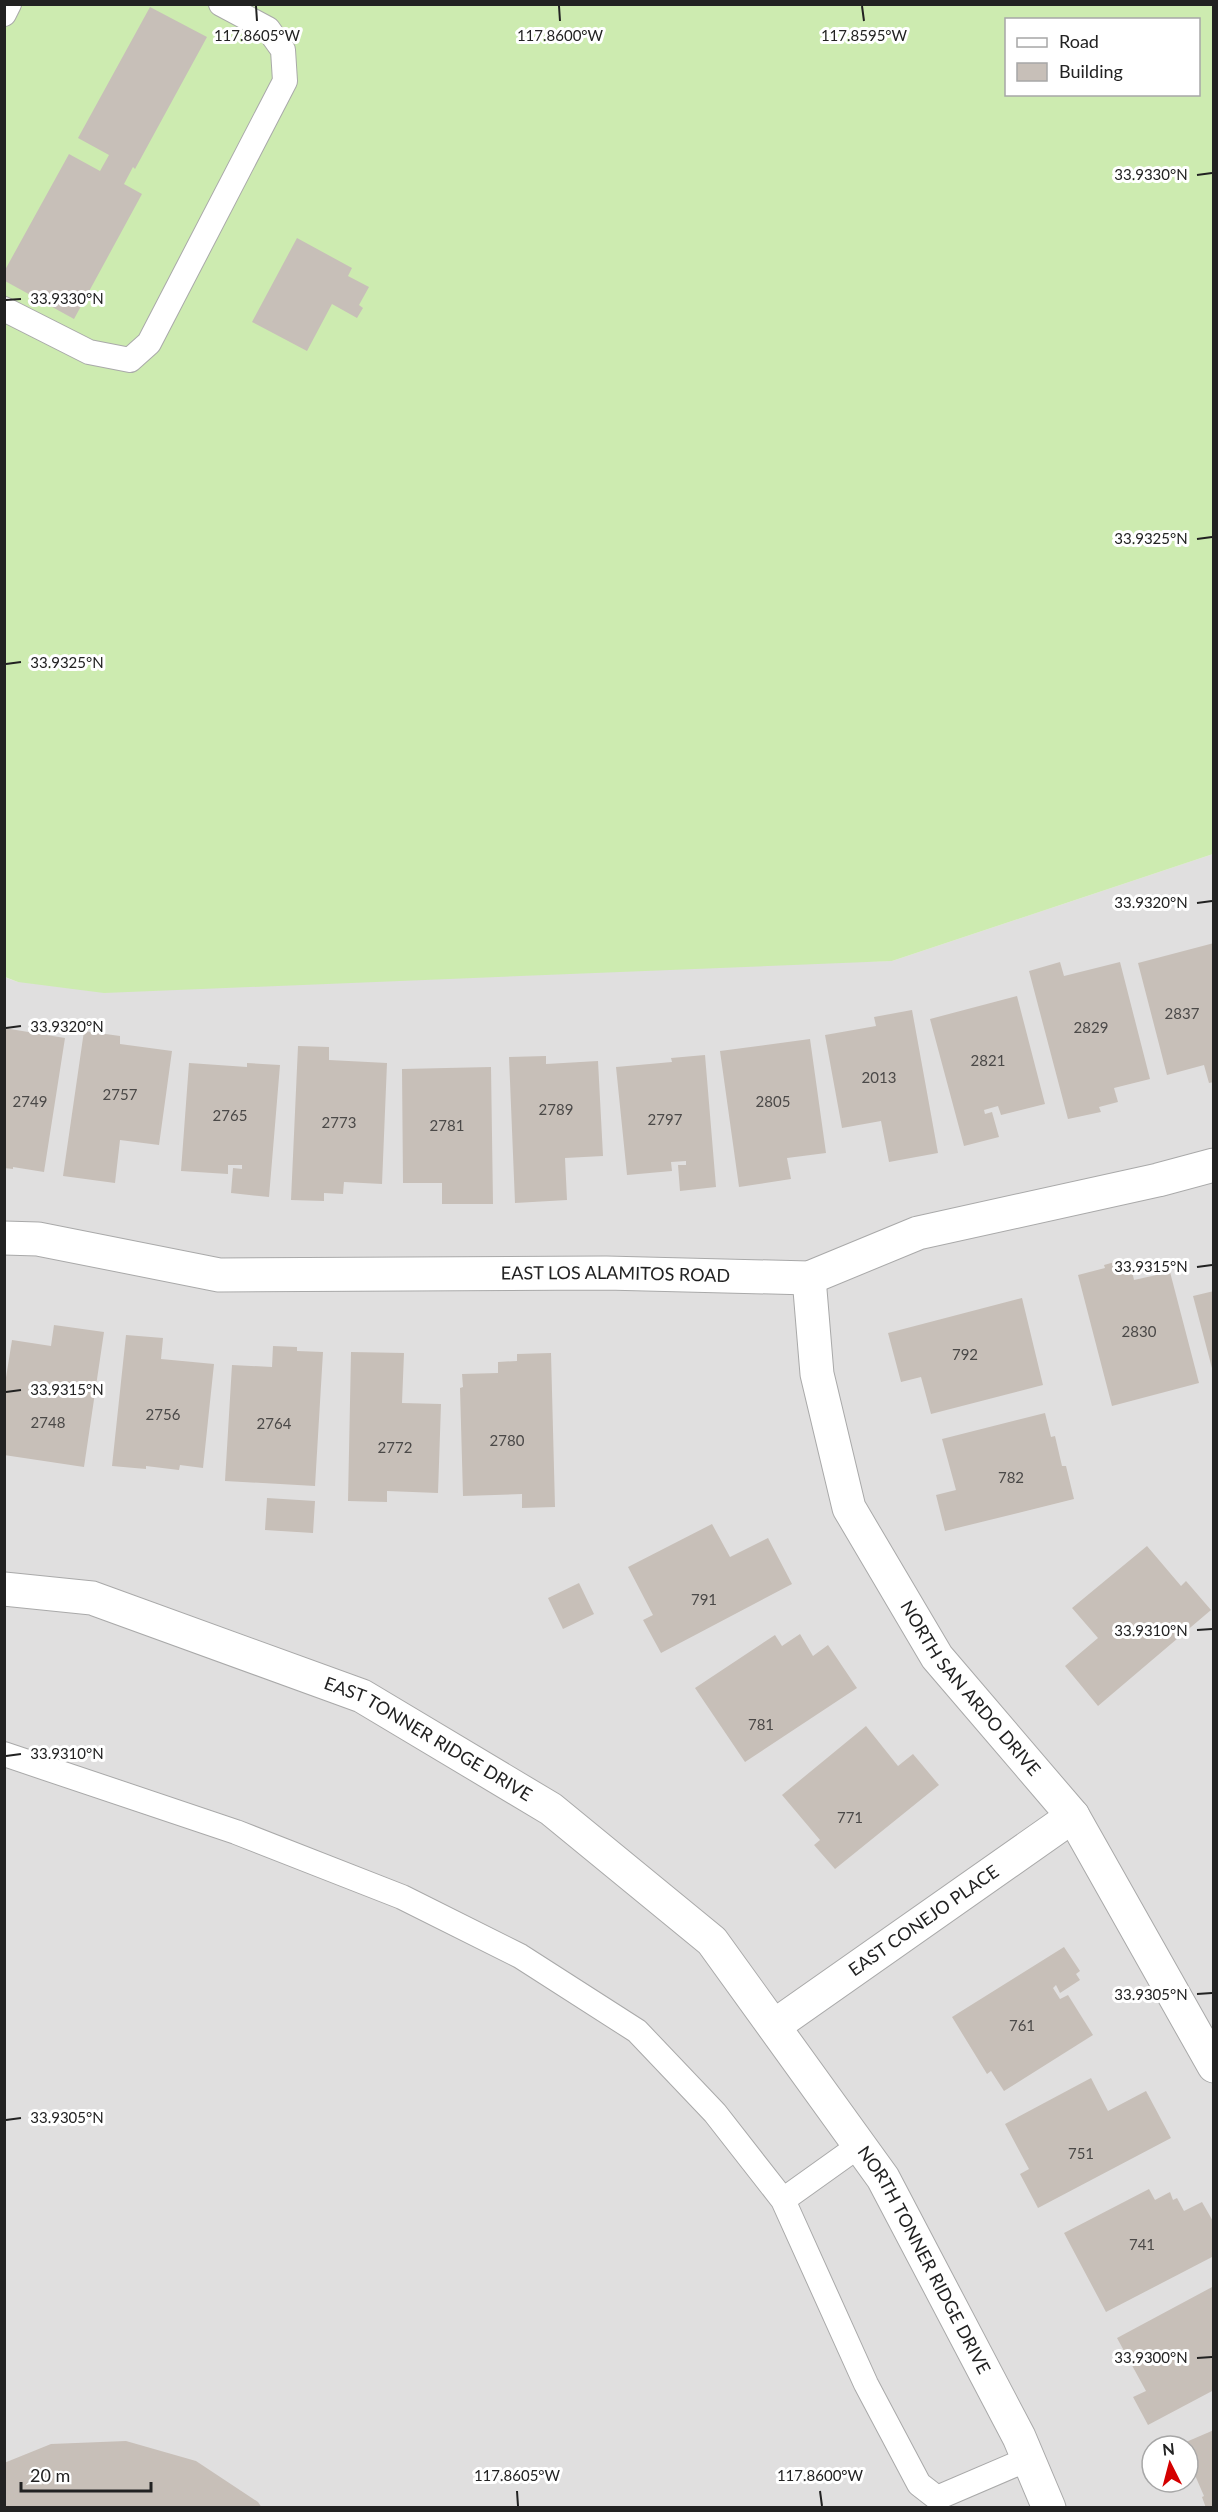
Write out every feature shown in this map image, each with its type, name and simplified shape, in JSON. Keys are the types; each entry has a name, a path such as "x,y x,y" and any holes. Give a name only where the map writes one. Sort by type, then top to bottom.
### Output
{"street":[{"name":"EAST LOS ALAMITOS ROAD","path":"4,1238 38,1239 219,1275 606,1274 809,1278 918,1233 1158,1180 1214,1164"},
{"name":"NORTH SAN ARDO DRIVE","path":"809,1278 817,1374 849,1508 937,1657 1073,1816 1214,2066"},
{"name":"EAST TONNER RIDGE DRIVE","path":"4,1589 92,1598 362,1696 551,1809 712,1941 774,2026"},
{"name":"EAST CONEJO PLACE","path":"774,2026 1073,1816"},
{"name":"NORTH TONNER RIDGE DRIVE","path":"774,2026 883,2178 1028,2459 1049,2508"}],"lane":[{"path":"4,14 9,4"},
{"path":"4,309 89,352 130,360 149,343 285,81 283,50 268,29 221,4"},
{"path":"4,1754 236,1832 402,1898 520,1956 637,2031 715,2114 783,2200 866,2384 919,2484 937,2498 1028,2459"},
{"path":"783,2200 860,2145"}],"shaded area":[{"path":"1213,854 1213,2507 5,2507 4,977 18,982 892,961"}],"green space":[{"path":"4,5 1213,5 1213,854 892,961 104,993 18,982 5,977"}],"building":[{"path":"150,7 207,37 135,169 133,167 124,184 142,194 74,319 5,281 5,270 69,154 100,171 109,155 78,138"},
{"path":"297,238 352,268 348,276 369,287 359,305 363,308 357,318 332,304 307,351 252,322"},
{"path":"1214,943 1214,1082 1209,1083 1204,1065 1167,1075 1138,963"},
{"path":"1060,962 1064,976 1120,962 1150,1079 1114,1088 1118,1102 1099,1107 1101,1112 1068,1119 1029,971"},
{"path":"1017,996 1045,1104 1001,1115 998,1106 984,1110 985,1114 992,1112 999,1137 964,1146 930,1019"},
{"path":"912,1010 938,1153 889,1162 881,1121 842,1128 825,1035 876,1026 874,1017"},
{"path":"4,1028 65,1038 44,1172 13,1167 13,1169 4,1168"},
{"path":"84,1031 120,1036 120,1044 172,1051 159,1145 120,1140 115,1183 63,1176"},
{"path":"810,1039 826,1153 787,1158 791,1179 739,1187 720,1051"},
{"path":"298,1046 329,1047 329,1060 387,1063 382,1184 344,1182 343,1194 324,1193 324,1201 291,1200"},
{"path":"705,1055 716,1187 680,1191 678,1165 686,1165 686,1161 671,1162 672,1171 627,1175 616,1067 672,1062 671,1058"},
{"path":"546,1056 546,1064 598,1061 603,1156 565,1158 567,1200 515,1203 509,1057"},
{"path":"189,1063 247,1067 247,1063 280,1065 269,1197 231,1193 233,1168 242,1169 242,1165 228,1165 228,1174 181,1171"},
{"path":"491,1067 493,1204 442,1204 442,1183 403,1183 402,1069"},
{"path":"1129,1258 1134,1280 1170,1272 1199,1383 1112,1406 1078,1275 1105,1268 1104,1265"},
{"path":"1214,1291 1214,1372 1213,1372 1193,1296"},
{"path":"1022,1298 1043,1385 931,1414 921,1377 901,1382 888,1333"},
{"path":"54,1325 104,1332 84,1467 4,1455 4,1390 12,1340 51,1346"},
{"path":"126,1335 163,1338 161,1359 214,1364 203,1468 180,1465 179,1470 146,1466 146,1469 112,1466"},
{"path":"273,1346 297,1347 297,1351 323,1352 315,1486 225,1481 232,1365 272,1367"},
{"path":"351,1352 404,1353 402,1403 441,1404 438,1493 387,1491 387,1502 348,1501"},
{"path":"551,1353 555,1507 522,1508 522,1494 463,1496 460,1388 463,1387 462,1374 498,1373 498,1362 517,1361 517,1354"},
{"path":"1045,1413 1051,1437 1055,1436 1062,1466 1066,1466 1074,1499 945,1531 936,1495 956,1490 942,1439"},
{"path":"267,1498 315,1501 313,1533 265,1530"},
{"path":"712,1524 730,1557 768,1538 792,1584 661,1653 643,1620 653,1615 628,1567"},
{"path":"1147,1546 1181,1586 1186,1581 1211,1610 1098,1706 1065,1666 1098,1638 1072,1608"},
{"path":"579,1583 594,1614 563,1629 548,1598"},
{"path":"800,1634 813,1656 828,1645 857,1688 745,1762 695,1688 775,1635 782,1646"},
{"path":"866,1726 898,1766 913,1754 939,1785 835,1869 814,1845 820,1840 782,1795"},
{"path":"1064,1947 1080,1971 1076,1974 1080,1980 1060,1993 1056,1985 1053,1988 1060,1999 1068,1995 1093,2035 1004,2091 991,2071 987,2074 952,2017"},
{"path":"1091,2078 1108,2111 1146,2091 1171,2138 1038,2208 1020,2174 1029,2169 1005,2124"},
{"path":"1149,2189 1155,2200 1170,2192 1173,2200 1177,2198 1184,2211 1202,2202 1214,2223 1214,2256 1106,2312 1064,2233"},
{"path":"1214,2286 1214,2390 1148,2425 1133,2397 1146,2391 1117,2338"},
{"path":"1214,2430 1214,2508 1206,2508 1200,2487 1200,2436"},
{"path":"126,2441 196,2461 258,2502 262,2508 4,2508 4,2463 51,2444"}]}
